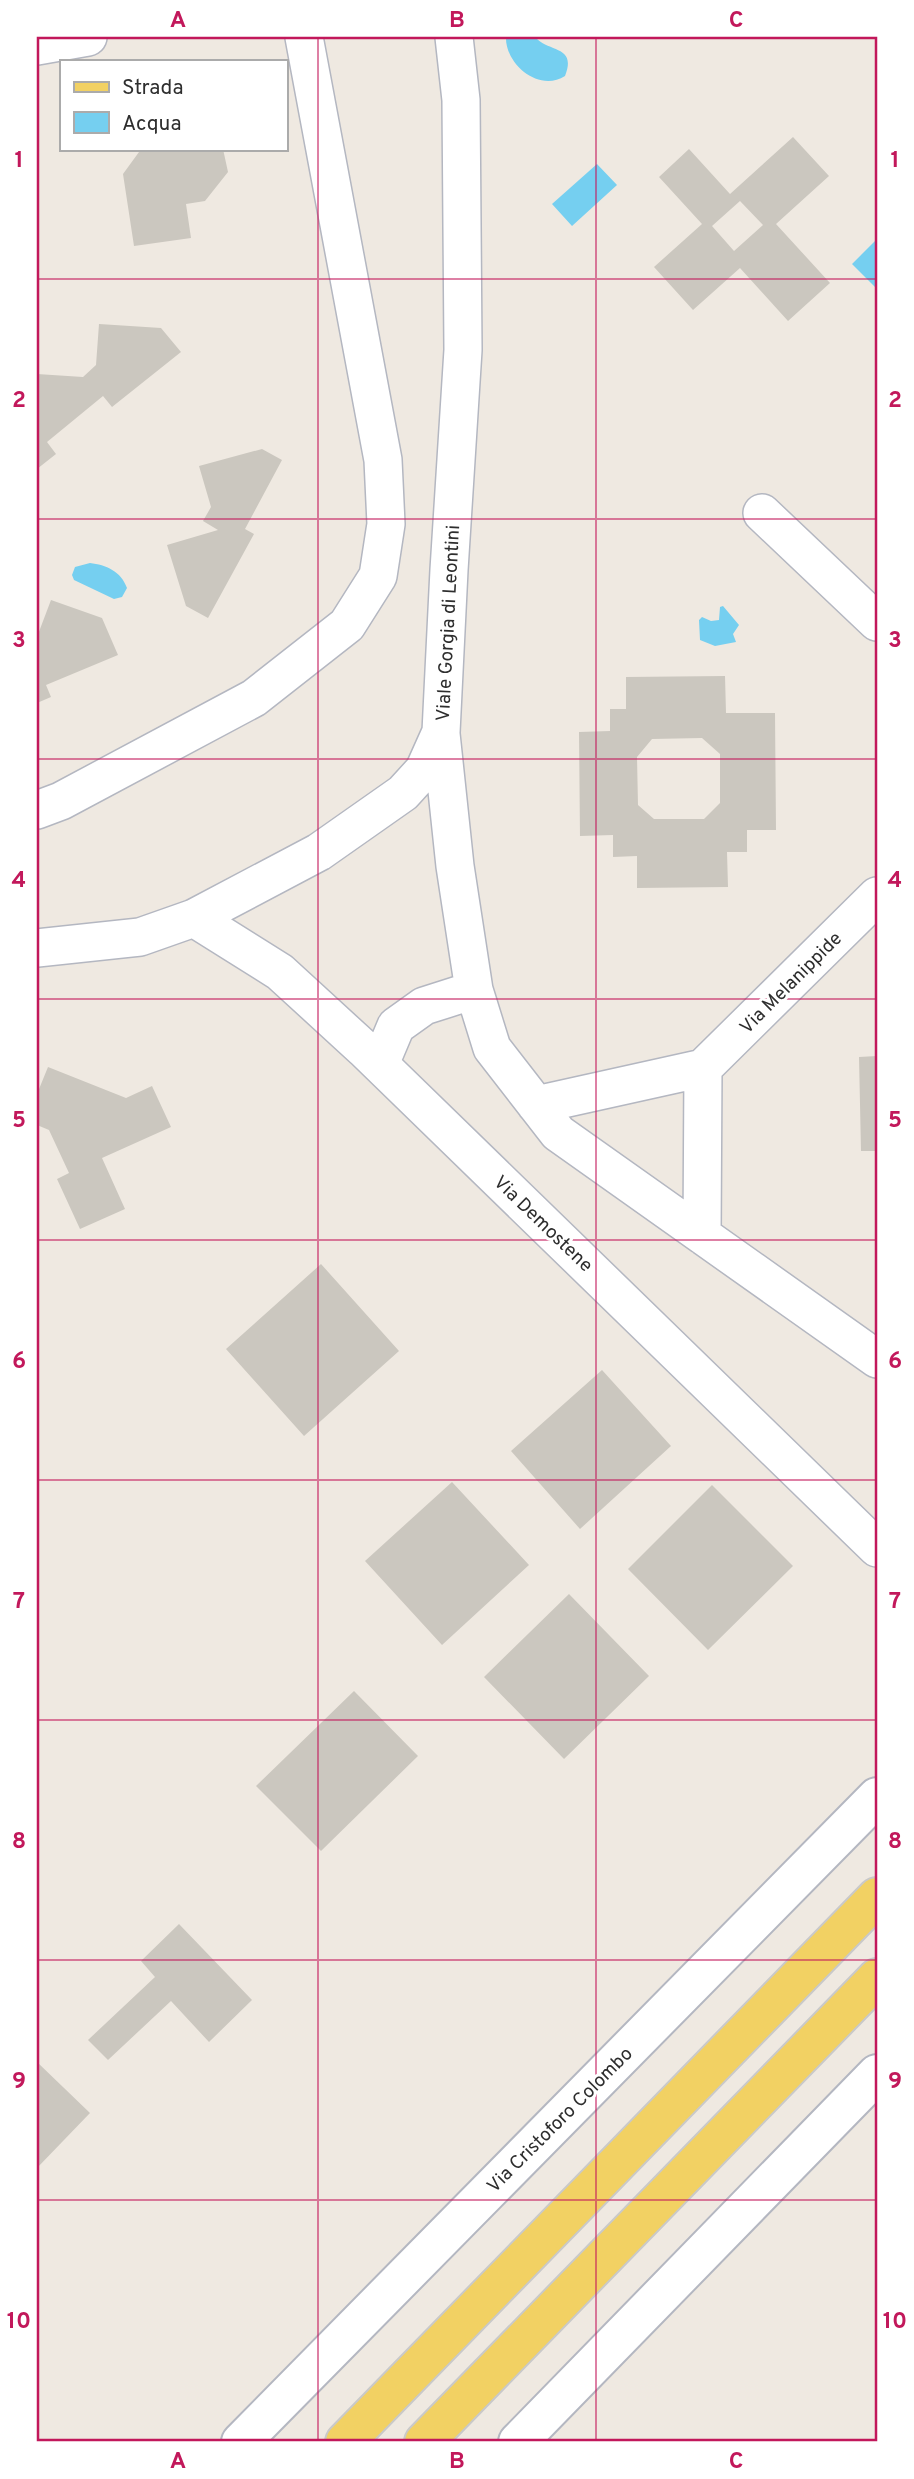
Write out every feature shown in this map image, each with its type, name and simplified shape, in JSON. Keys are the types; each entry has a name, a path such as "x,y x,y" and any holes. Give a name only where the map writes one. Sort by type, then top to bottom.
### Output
{"main road":[{"path":"345,2442 877,1897"},
{"path":"424,2442 877,1978"}],"street":[{"path":"37,46 88,37"},
{"path":"37,810 61,802 254,698 347,625 378,576 386,524 383,460 304,37"},
{"name":"Viale Gorgia di Leontini","path":"37,948 140,937 194,918 319,852 403,793 424,770 441,732 463,350 461,100 454,37"},
{"path":"762,513 877,622"},
{"path":"441,732 455,866 474,990 492,1048 558,1133 877,1359"},
{"name":"Via Melanippide","path":"703,1068 877,897"},
{"name":"Via Demostene","path":"194,918 280,972 380,1064 877,1546"},
{"path":"380,1064 396,1026 424,1006 474,990"},
{"path":"536,1105 703,1068 702,1235"},
{"name":"Via Cristoforo Colombo","path":"241,2442 877,1797"},
{"path":"518,2442 877,2074"}],"water":[{"path":"506,37 535,37 560,51 567,59 565,76 545,81 525,73 511,57"},
{"path":"597,164 617,185 572,226 552,204"},
{"path":"877,239 877,289 852,264"},
{"path":"90,563 107,567 121,577 127,588 122,597 114,599 74,580 72,575 75,567"},
{"path":"723,606 739,625 733,634 736,642 715,646 700,640 699,620 702,617 711,621 719,620 720,607"}],"building":[{"path":"793,137 829,176 776,224 830,283 788,321 740,268 693,310 654,267 702,224 659,177 689,149 730,194","holes":["740,201 763,225 734,251 712,226"]},
{"path":"223,150 228,172 205,201 186,204 191,238 134,246 123,174 139,152"},
{"path":"99,324 161,328 181,352 112,407 103,396 47,442 56,454 37,469 37,374 83,377 96,365"},
{"path":"262,449 282,460 245,529 254,534 208,618 186,606 167,545 218,530 203,521 211,507 199,466"},
{"path":"51,600 102,618 118,655 46,685 51,697 37,703 37,637"},
{"path":"725,676 726,713 775,713 776,830 747,830 747,852 727,852 728,887 637,888 637,856 613,857 613,835 580,836 579,732 610,731 610,709 626,709 626,677","holes":["702,738 720,754 720,803 704,819 654,819 638,805 637,757 652,739"]},
{"path":"877,1056 877,1151 861,1151 859,1057"},
{"path":"48,1067 126,1098 152,1086 171,1127 102,1158 125,1209 80,1229 57,1179 69,1173 49,1130 37,1125 37,1094"},
{"path":"321,1264 399,1351 304,1436 226,1349"},
{"path":"602,1370 671,1446 580,1529 511,1451"},
{"path":"452,1482 529,1565 442,1645 365,1561"},
{"path":"712,1485 793,1566 708,1650 628,1569"},
{"path":"569,1594 649,1676 564,1759 484,1677"},
{"path":"354,1691 418,1756 321,1851 256,1786"},
{"path":"179,1924 252,2000 209,2042 171,2001 108,2060 88,2040 155,1977 141,1961"},
{"path":"37,2062 90,2113 37,2168"}]}
